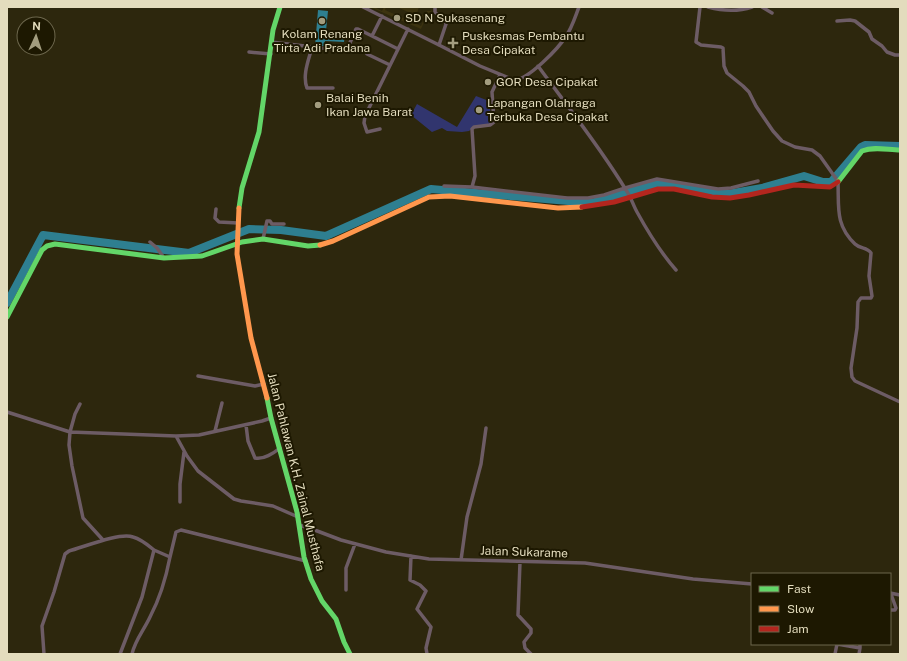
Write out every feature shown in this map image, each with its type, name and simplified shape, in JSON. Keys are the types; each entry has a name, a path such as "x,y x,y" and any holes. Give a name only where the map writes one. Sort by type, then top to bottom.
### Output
{"street":[{"name":"Jalan Pahlawan K.H. Zainal Musthafa","path":"280,7 273,30 259,132 242,188 237,242 238,264 251,338 298,517 311,579 318,595 336,619 350,654"},
{"path":"363,7 440,44 480,66 512,80 519,80 556,50 567,35 578,7"},
{"path":"435,7 435,12 445,20 446,24 440,44"},
{"path":"700,7 696,42 701,45 723,48 724,66 727,73 749,92 756,106 773,131 782,141 794,147 812,150 820,156 836,180 838,213 843,228 855,244 871,252 869,276 872,296 871,298 861,298 858,302 857,328 851,368 852,377 855,381 900,402"},
{"path":"708,7 724,11 744,10 752,7"},
{"path":"762,7 772,13"},
{"path":"372,36 382,16"},
{"path":"837,22 850,20 855,21 865,28 869,32 872,39 882,46 887,52 900,55"},
{"path":"359,52 349,47 356,29 398,49"},
{"path":"380,129 367,132 364,123 365,116 408,29"},
{"path":"272,42 330,49"},
{"path":"312,47 306,70 306,83 308,88 333,88"},
{"path":"249,52 270,54"},
{"path":"367,54 390,65"},
{"path":"538,66 594,142 626,189 636,211 655,242 676,270"},
{"path":"472,187 475,176 472,129 474,127 490,125 494,122 492,92 500,75"},
{"path":"7,317 42,250 47,246 55,244 182,258 202,256 237,242 264,236 308,246 321,245 436,195 466,196 565,208 589,207 644,191 663,189 674,189 709,197 735,198 794,185 805,184 833,187 836,180 842,176 863,150 869,148 900,150"},
{"path":"444,186 466,188 472,187 567,198 588,198 626,189 657,179 671,180 708,188 724,189 758,181"},
{"path":"466,188 466,196"},
{"path":"216,209 215,218 219,222 238,225"},
{"path":"264,236 267,221 270,221 272,224 284,224"},
{"path":"150,242 163,256"},
{"path":"198,376 255,386 264,383"},
{"path":"215,431 222,402"},
{"path":"80,404 75,414 70,432 69,445 72,466 81,513 87,524 103,540"},
{"path":"7,412 70,432 176,436 199,435 271,418"},
{"path":"246,425 249,444 256,458 260,459 280,448"},
{"path":"461,560 467,518 481,464 486,428"},
{"path":"176,436 184,451 198,470 234,499 273,506 298,517"},
{"path":"180,502 180,484 184,451"},
{"name":"Jalan Sukarame","path":"299,525 354,544 386,552 429,559 585,563 693,579 751,584"},
{"path":"132,654 136,642 146,627 161,593 176,532 181,530 306,561"},
{"path":"44,654 42,626 65,554 69,551 89,546 103,540 124,535 132,536 154,550 170,557"},
{"path":"346,590 346,568 354,544"},
{"path":"120,654 142,597 154,550"},
{"path":"411,556 410,580 426,590 417,609 431,628 426,648 427,654"},
{"path":"520,562 518,615 531,629 530,635 524,642 525,648 531,654"},
{"path":"891,610 895,610 896,608 891,594 900,595"},
{"path":"848,645 860,646 859,654"}],"shaded area":[{"name":"SD N Sukasenang","path":"370,7 374,7 382,11 384,7 386,7 385,10 421,26 424,19 397,7 419,7 417,13 425,16 427,11 431,11 433,7 430,16 427,15 421,29"},
{"name":"Lapangan Olahraga Terbuka Desa Cipakat","path":"476,96 489,101 492,124 474,127 469,131 462,132 447,131 442,128 432,132 411,115 417,104 457,127"}],"water":[{"name":"Kolam Renang Tirta Adi Pradana","path":"318,10 328,11 326,31 345,32 344,42 325,41 324,46 315,46"}],"waterway":[{"path":"7,303 43,235 189,253 249,229 281,230 326,236 431,189 591,203 659,183 719,194 728,194 762,188 804,176 823,182 831,182 861,147 865,145 900,146"}],"traffic: fast":[{"path":"239,208 242,188 259,132 273,30 280,7"},
{"path":"838,182 862,151 876,148 900,150"},
{"path":"7,317 42,250 47,246 55,244 164,258 202,256 242,242 263,239 308,246 320,245"},
{"path":"267,398 271,418 297,512 304,557 311,579 322,601 336,619 350,654"}],"traffic: slow":[{"path":"320,245 333,241 429,197 450,196 558,208 582,207"},
{"path":"239,208 237,254 251,338 267,398"}],"traffic: jam":[{"path":"582,207 614,202 658,189 674,189 712,197 730,198 794,185 830,187 838,182"}],"place":[{"name":"SD N Sukasenang","path":"397,18"},
{"name":"Kolam Renang Tirta Adi Pradana","path":"322,21"},
{"name":"Puskesmas Pembantu Desa Cipakat","path":"453,43"},
{"name":"GOR Desa Cipakat","path":"488,82"},
{"name":"Balai Benih Ikan Jawa Barat","path":"318,105"},
{"name":"Lapangan Olahraga Terbuka Desa Cipakat","path":"479,110"}]}
